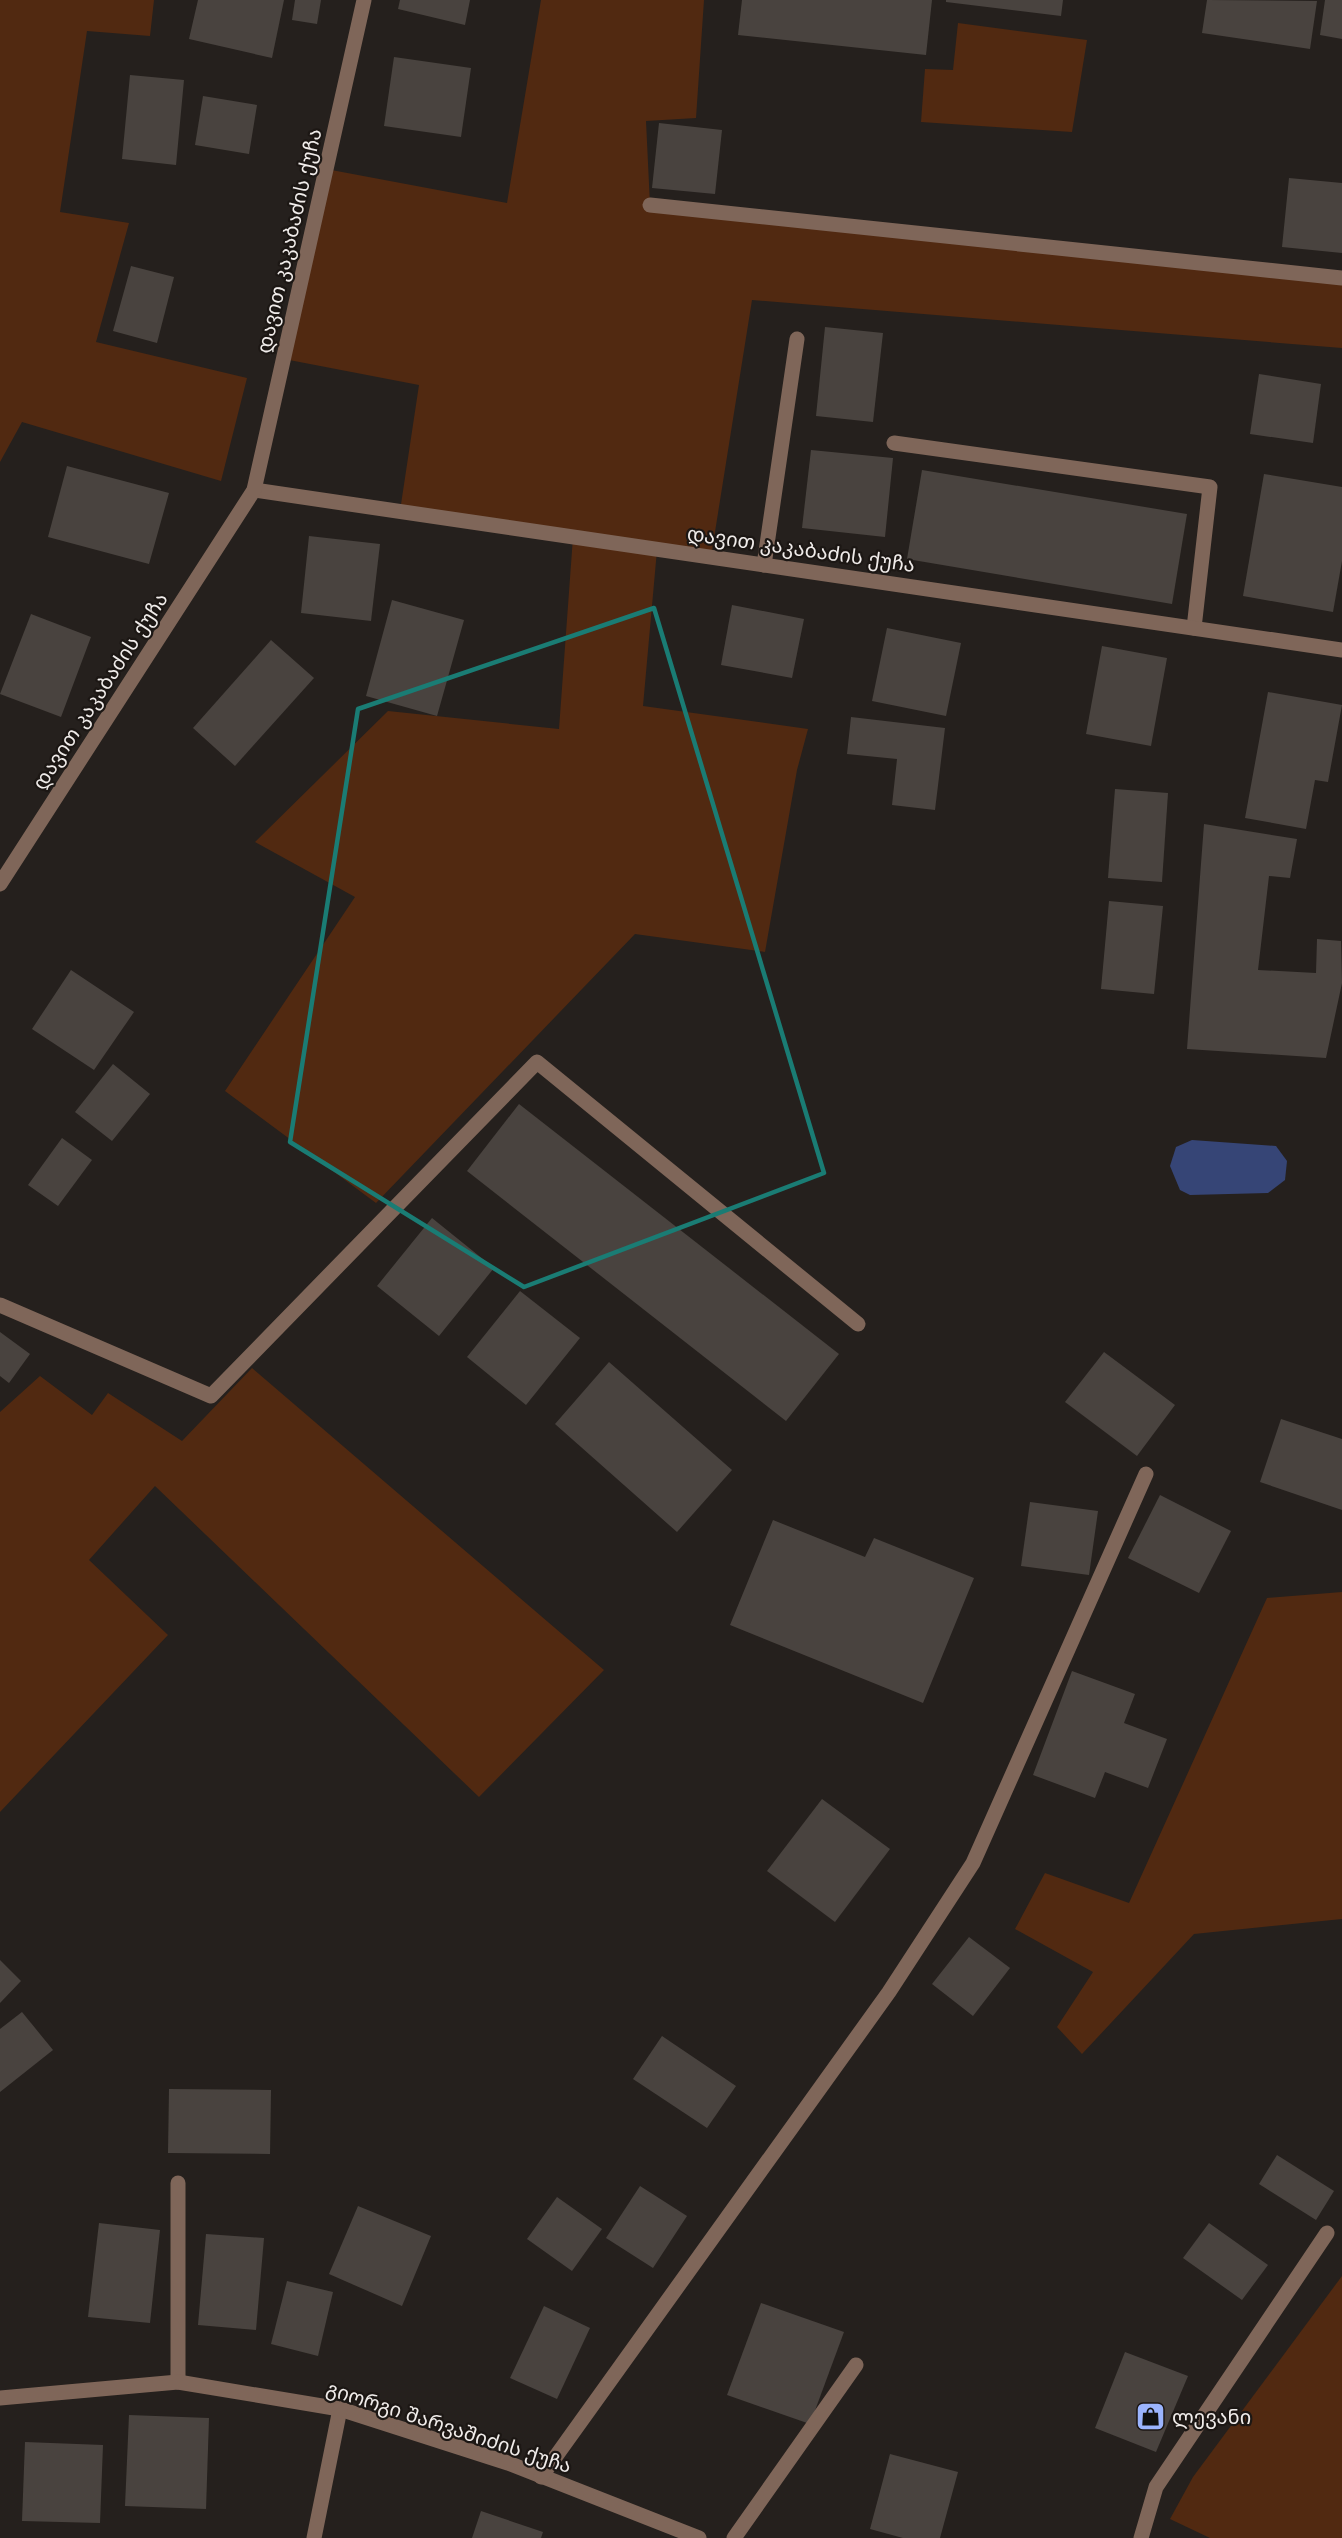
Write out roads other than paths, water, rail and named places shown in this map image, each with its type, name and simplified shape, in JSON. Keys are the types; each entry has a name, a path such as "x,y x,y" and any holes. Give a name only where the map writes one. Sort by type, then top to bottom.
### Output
{"street":[{"name":"დავით კაკაბაძის ქუჩა","path":"0,884 254,490 364,0"},
{"path":"650,205 1342,278"},
{"path":"764,565 797,339"},
{"path":"894,443 1210,487 1194,628"},
{"name":"დავით კაკაბაძის ქუჩა","path":"254,490 1342,650"},
{"path":"0,1305 211,1396 537,1062 858,1324"},
{"path":"541,2477 889,1992 973,1863 1146,1474"},
{"path":"178,2183 178,2382"},
{"path":"1141,2538 1156,2487 1327,2233"},
{"path":"734,2538 856,2365"},
{"name":"გიორგი შარვაშიძის ქუჩა","path":"0,2398 178,2382 340,2409 541,2477 699,2538"},
{"path":"314,2538 340,2409"}],"water":[{"path":"1192,1140 1276,1146 1287,1161 1285,1180 1268,1193 1190,1195 1180,1190 1170,1166 1176,1147"}],"place":[{"name":"ლევანი","path":"1151,2417"}]}
